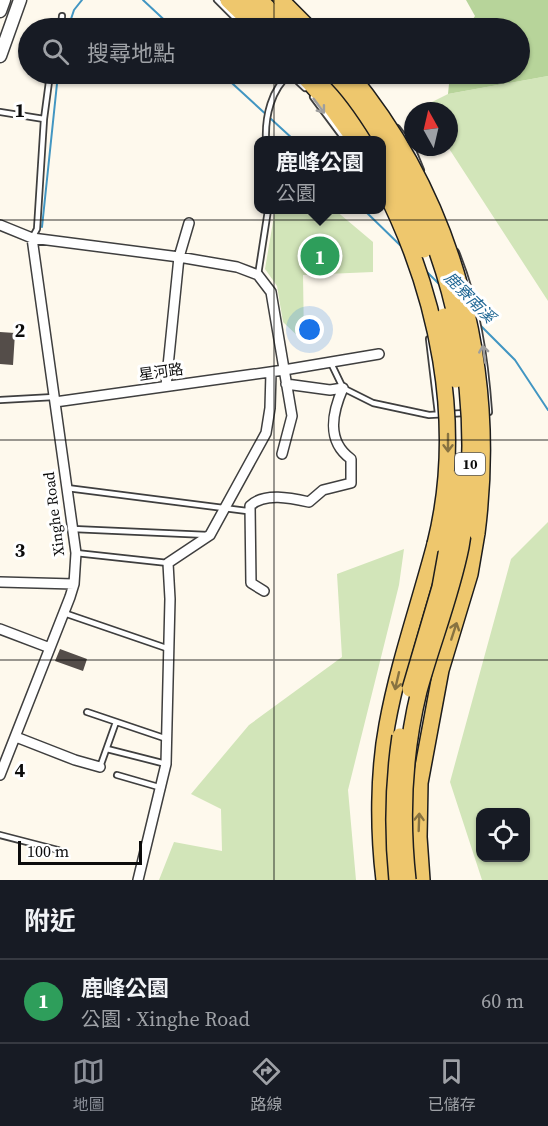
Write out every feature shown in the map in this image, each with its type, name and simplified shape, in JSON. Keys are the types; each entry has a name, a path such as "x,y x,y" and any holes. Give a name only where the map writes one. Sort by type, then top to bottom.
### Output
{"main road":[{"path":"228,0 247,18"},
{"path":"245,0 263,18"},
{"path":"260,0 278,18"},
{"path":"281,0 299,18"},
{"path":"311,84 332,107 352,136"},
{"path":"329,84 367,136"},
{"name":"10","path":"341,84 380,136"},
{"path":"358,84 377,107 415,167 451,252 465,295 477,363 483,431 484,482 471,574 441,670 420,783 419,837 422,880"},
{"name":"10","path":"386,145 397,162 423,215 462,344 471,449 462,539 451,589 415,710 406,772 404,808 408,880"},
{"name":"10","path":"386,166 407,204 431,266 443,309 459,400 462,461 449,549 405,706 397,760 393,836 397,880"},
{"path":"384,880 381,825 386,727 399,668 435,544 447,470 448,436 442,374 421,280 410,246 386,196"}],"street":[{"path":"0,10 4,0"},
{"path":"0,56 20,0"},
{"path":"166,386 179,257 189,223"},
{"path":"0,225 32,238 179,257 237,267 258,275 271,292 292,416 282,454"},
{"name":"Xinghe Road","path":"0,775 74,584 76,553 32,238"},
{"name":"星河路","path":"55,399 271,372 379,354"},
{"path":"138,880 166,764 169,649 168,563 210,535 266,433 270,408 271,372"},
{"path":"264,591 251,582 249,506 255,501 284,497 309,502 323,490 351,483 351,459 334,442 333,430 343,388 330,390 286,384"},
{"path":"0,582 74,584"},
{"path":"0,629 50,648"},
{"path":"16,737 75,760 100,766"}],"lane":[{"path":"217,0 235,18"},
{"path":"287,0 305,18"},
{"path":"32,238 37,229 49,84"},
{"path":"266,136 265,122 281,84"},
{"path":"300,84 341,136"},
{"path":"330,361 343,388 373,403 429,415 489,412 485,354 469,286 446,226 412,148 363,84"},
{"path":"0,112 44,120"},
{"path":"386,212 410,262 419,293 434,368 438,414"},
{"path":"258,275 267,214"},
{"path":"0,400 55,399"},
{"path":"67,488 247,511 249,506"},
{"path":"73,529 210,535"},
{"path":"76,553 168,563"},
{"path":"63,612 169,649"},
{"path":"87,712 167,739"},
{"path":"100,766 116,722"},
{"path":"108,749 166,764"},
{"path":"117,775 162,788"},
{"path":"0,835 58,850"}],"green space":[{"path":"466,0 548,0 548,76 530,79 530,18 474,18 475,16"},
{"path":"548,76 548,301 454,156 458,156 458,102 432,102 448,94 504,84 530,84 530,79"},
{"path":"449,84 504,84 448,94"},
{"path":"274,214 340,214 373,242 373,272 303,275 304,342 283,322 277,286 265,269"},
{"path":"548,522 548,880 482,880 476,862 530,862 530,808 476,808 476,862 450,782 511,559"},
{"path":"404,549 399,585 348,790 356,880 159,880 174,842 222,851 221,809 191,794 249,725 342,657 337,574"}],"building":[{"path":"0,332 15,333 13,365 0,364"},
{"path":"60,649 87,659 83,671 55,661"}],"waterway":[{"path":"71,18 82,0"},
{"name":"鹿寮南溪","path":"143,0 162,18"},
{"path":"42,227 57,84"},
{"name":"鹿寮南溪","path":"233,84 290,136"},
{"name":"鹿寮南溪","path":"368,214 403,248"},
{"name":"鹿寮南溪","path":"426,271 441,286"},
{"name":"鹿寮南溪","path":"479,324 515,360 548,410"}],"place":[{"name":"鹿峰公園","path":"320,256"}]}
